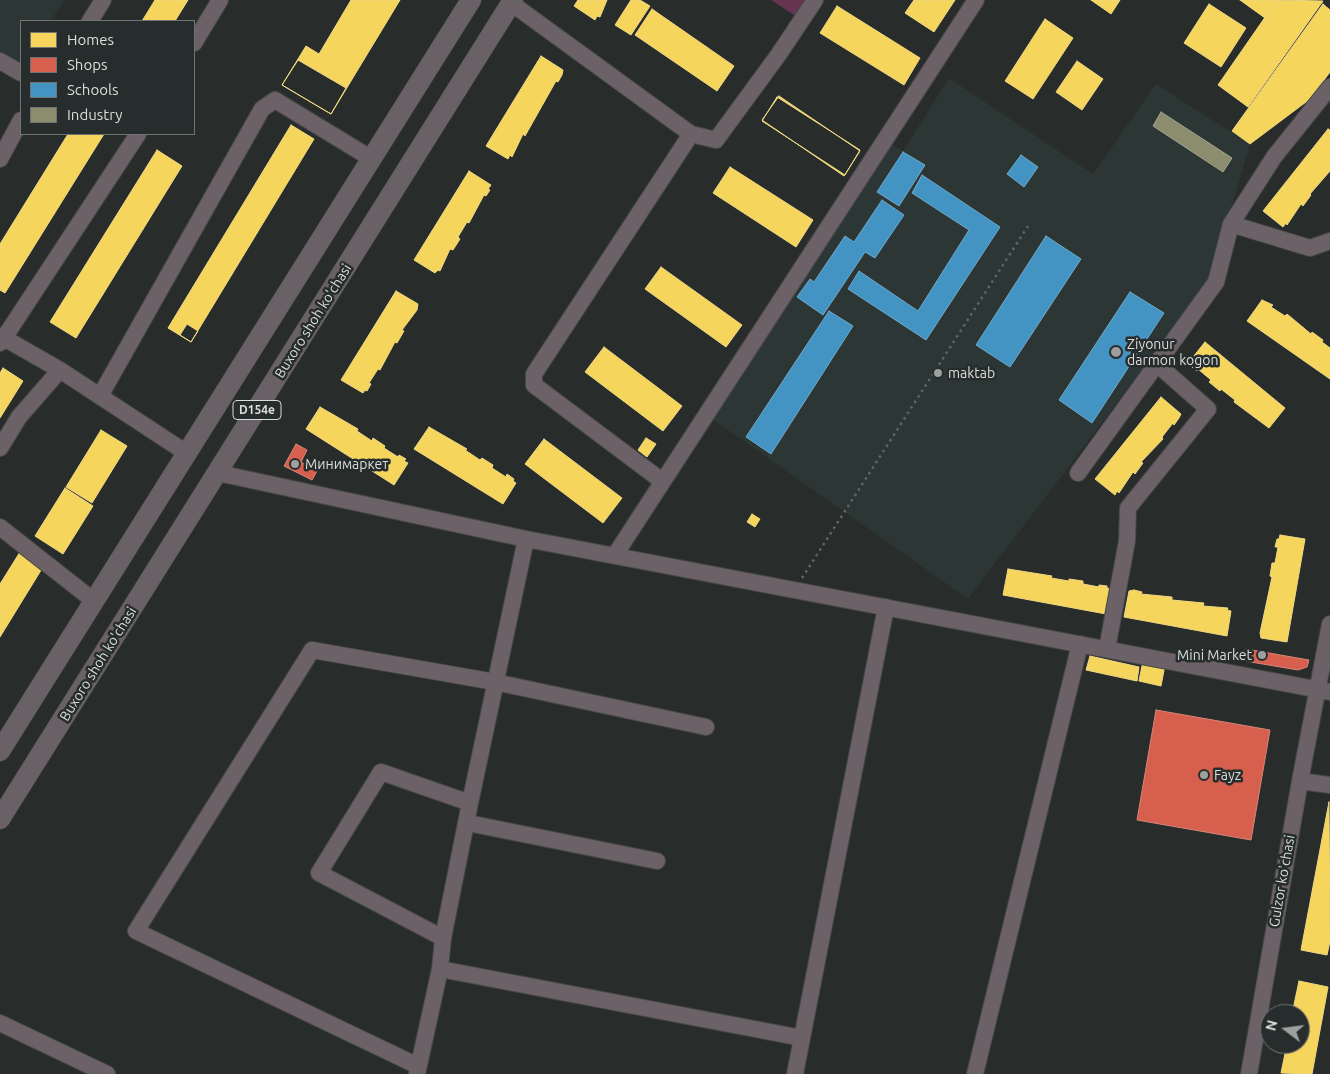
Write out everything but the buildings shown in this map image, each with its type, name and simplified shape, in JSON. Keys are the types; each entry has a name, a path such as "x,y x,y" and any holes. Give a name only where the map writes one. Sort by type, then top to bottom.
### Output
{"main road":[{"name":"D154e","path":"0,751 471,0"},
{"name":"Buxoro shoh ko'chasi","path":"0,819 512,1"}],"street":[{"path":"91,20 103,0"},
{"path":"195,40 220,0"},
{"path":"512,1 691,134 716,140 779,54 815,0"},
{"path":"615,555 976,0"},
{"path":"0,61 20,72"},
{"path":"1078,473 1216,282 1231,224 1274,157 1330,87"},
{"path":"100,396 262,109 275,100 372,159"},
{"path":"0,159 20,122"},
{"path":"662,481 534,385 534,374 691,134"},
{"path":"137,135 1,339 60,370 188,454"},
{"path":"1231,224 1310,248 1330,241"},
{"path":"1108,649 1127,541 1128,508 1208,409 1157,364"},
{"path":"0,448 19,417 60,370"},
{"path":"218,473 526,539 1323,690"},
{"path":"0,527 94,601"},
{"path":"526,539 495,682 470,803 468,823 443,938 440,969 418,1070 136,931 312,650 495,682 706,727"},
{"path":"795,1074 886,607"},
{"name":"Gulzor ko'chasi","path":"1249,1074 1300,780 1323,690 1330,624"},
{"path":"975,1074 1080,644"},
{"path":"443,938 320,873 381,772 470,803"},
{"path":"1300,780 1330,786"},
{"path":"468,823 657,861"},
{"path":"440,969 802,1038"},
{"path":"0,1023 106,1074"}],"path":[{"path":"795,589 1028,226"}],"shaded area":[{"path":"0,0 64,0 52,20 20,20 20,65 0,53"},
{"path":"771,0 808,0 797,17"},
{"name":"maktab","path":"949,78 1093,174 1156,84 1250,144 1210,281 968,599 708,416 888,142 903,151"}],"place":[{"name":"Ziyonur darmon kogon","path":"1116,352"},
{"name":"maktab","path":"938,373"},
{"name":"Минимаркет","path":"295,464"},
{"name":"Mini Market","path":"1262,655"},
{"name":"Fayz","path":"1204,775"}]}
